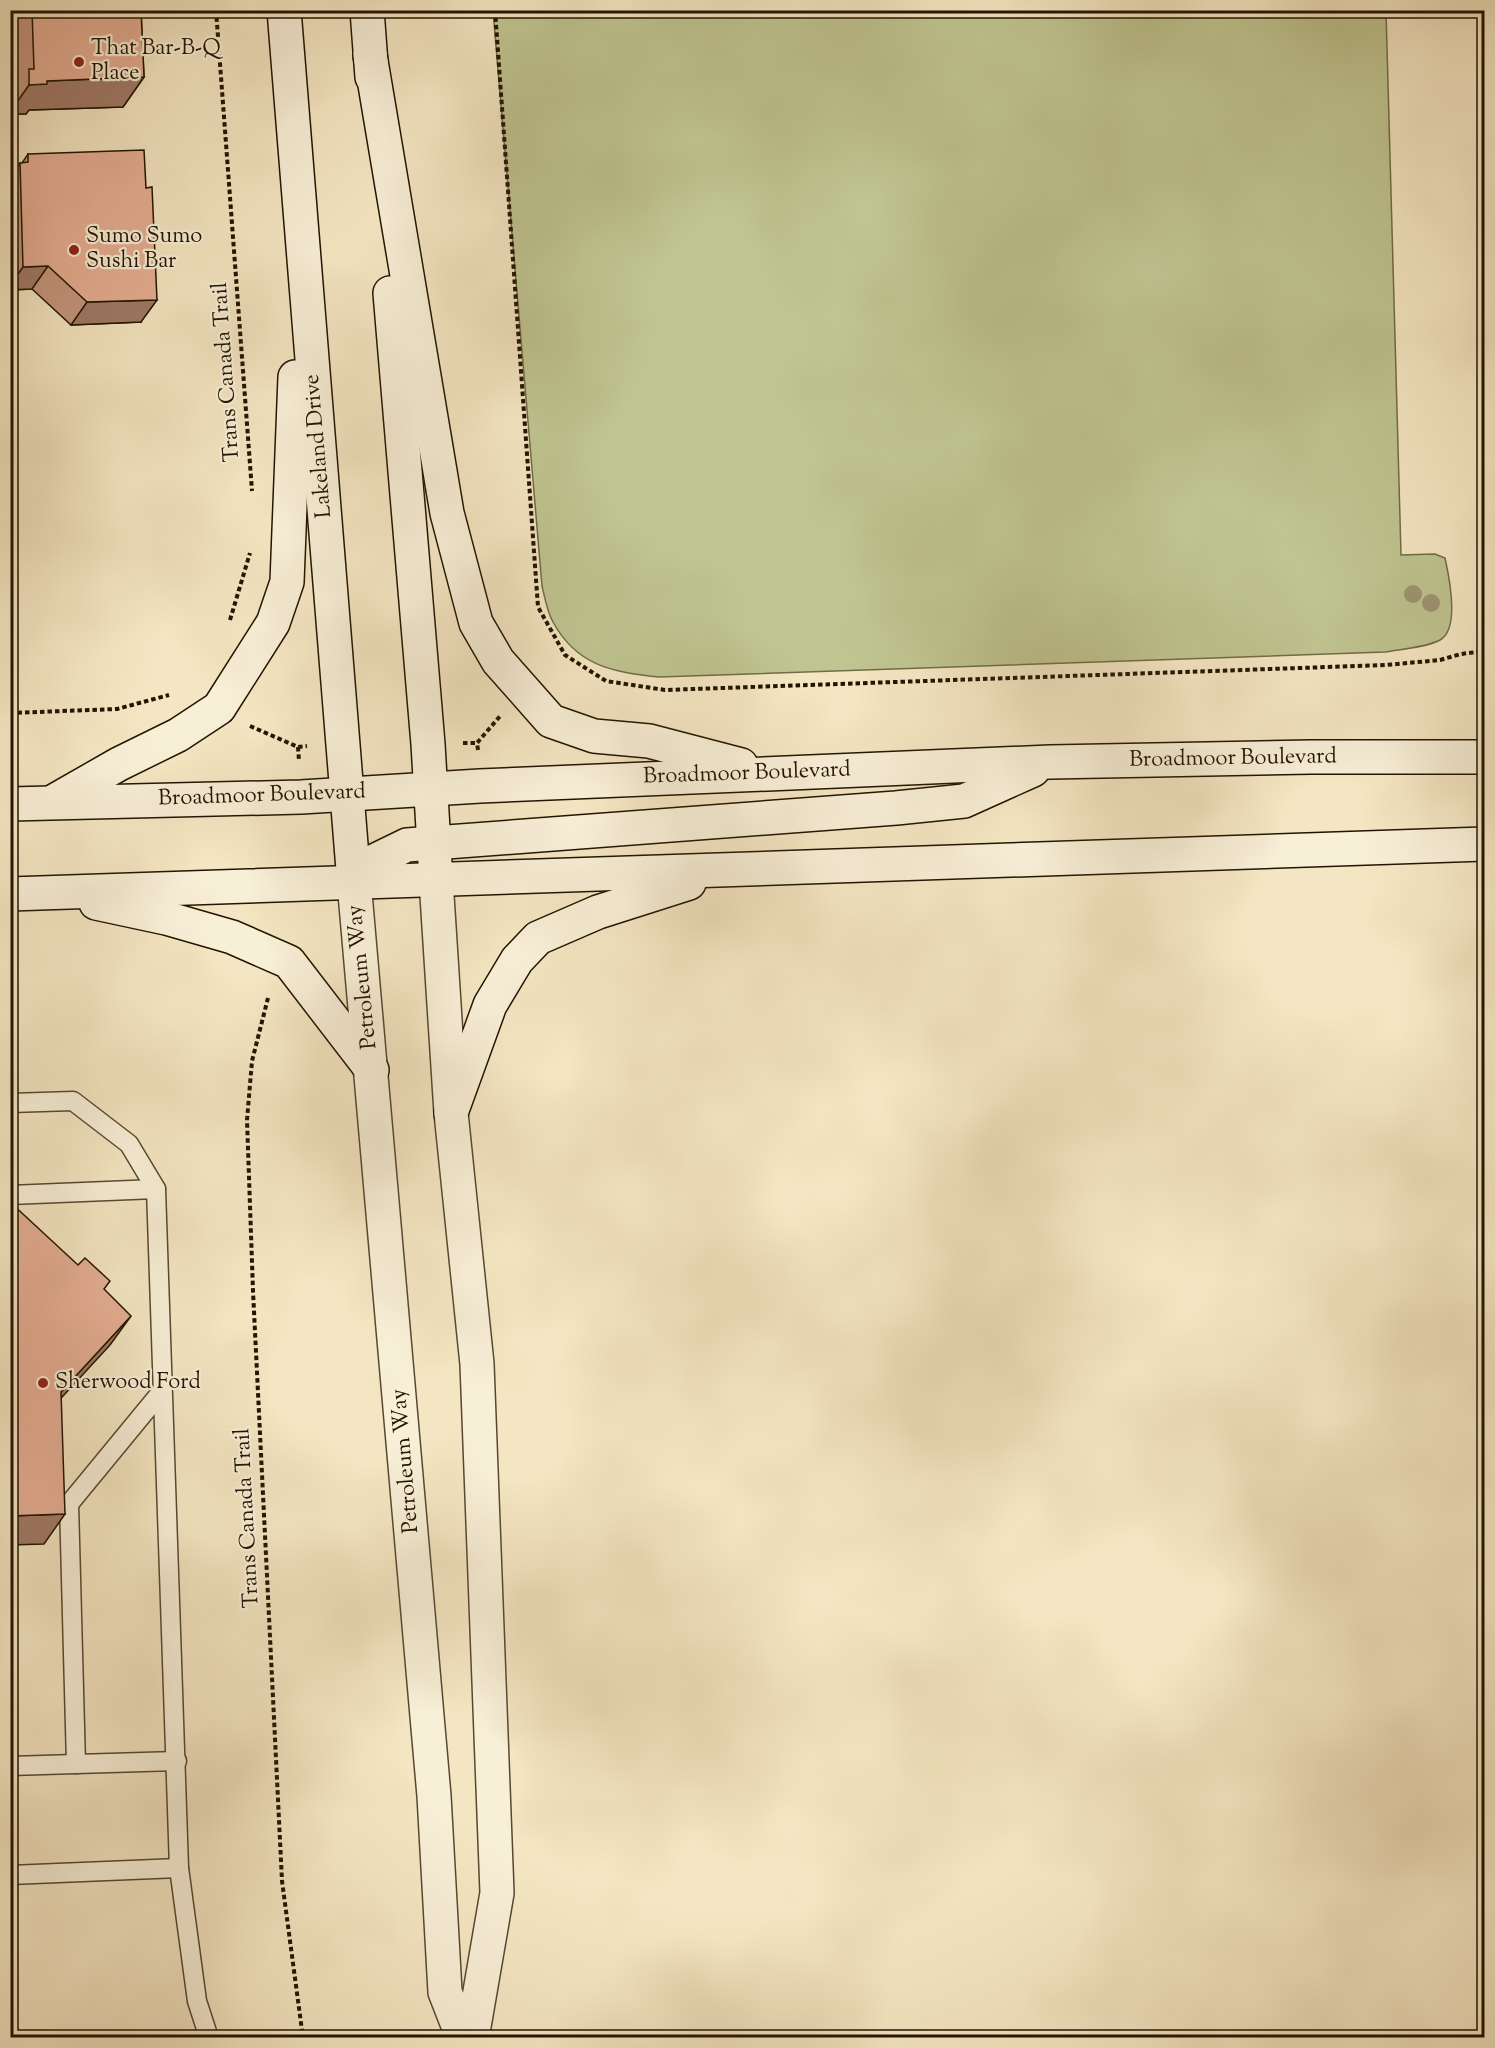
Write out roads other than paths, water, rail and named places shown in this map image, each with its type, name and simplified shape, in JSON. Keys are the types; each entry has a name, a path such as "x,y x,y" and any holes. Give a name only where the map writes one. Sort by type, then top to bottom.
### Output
{"main road":[{"path":"368,10 428,744 451,1113 477,1364 497,1893 472,2037"},
{"name":"Lakeland Drive","path":"284,18 354,882"},
{"path":"370,55 447,513 477,623 482,633 498,661 551,721 594,736 649,741 775,773"},
{"path":"53,801 118,764 178,735 219,708 273,623 287,582 301,234"},
{"name":"Broadmoor Boulevard","path":"10,804 53,801 346,795 775,773 1050,762 1311,757 1485,757"},
{"path":"354,882 370,863 407,845 964,801 1050,762"},
{"path":"10,894 1485,844"},
{"path":"451,1113 490,1005 517,960 538,938 598,912 728,871"},
{"name":"Petroleum Way","path":"354,882 434,1796 445,1992 463,2037"},
{"path":"44,892 166,918 232,937 290,962 372,1070"}],"lane":[{"path":"10,1103 73,1101 129,1144 156,1190 179,1868 196,2001 209,2037"},
{"path":"10,1195 156,1190"},
{"path":"76,1764 69,1504 162,1390"},
{"path":"10,1766 177,1761"},
{"path":"10,1875 179,1868"}],"place":[{"name":"That Bar-B-Q Place","path":"79,62"},
{"name":"Sumo Sumo Sushi Bar","path":"74,250"},
{"name":"Sherwood Ford","path":"43,1383"}]}
